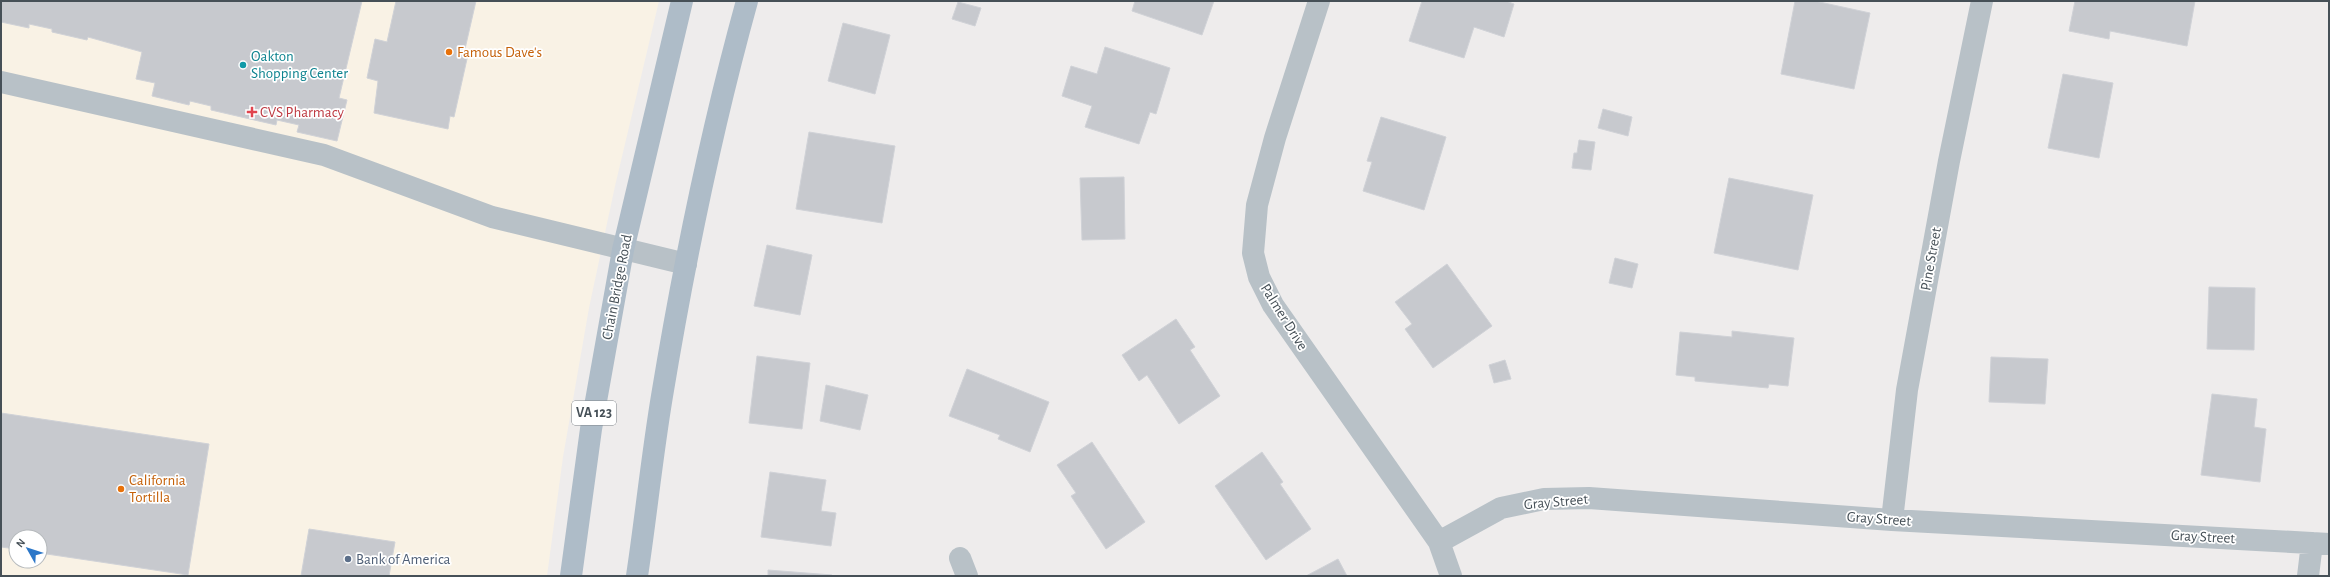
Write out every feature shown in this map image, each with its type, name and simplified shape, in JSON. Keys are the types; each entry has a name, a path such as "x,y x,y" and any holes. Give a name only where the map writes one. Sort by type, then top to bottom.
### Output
{"main road":[{"path":"637,576 662,397 686,264 707,161 747,1"},
{"name":"Chain Bridge Road","path":"571,576 591,429 623,250 678,2"}],"street":[{"name":"Palmer Drive","path":"1319,1 1275,138 1259,197 1253,253 1259,277 1273,305 1439,542 1451,576"},
{"name":"Pine Street","path":"1892,520 1907,390 1949,161 1982,1"},
{"path":"1,82 324,155 492,217 623,250 686,264"},
{"name":"Gray Street","path":"1439,542 1502,508 1544,499 1589,498 1892,520 2321,543"},
{"path":"2308,576 2321,543"}],"shaded area":[{"path":"1,1 659,1 615,186 589,308 563,457 547,576 1,576"}],"building":[{"name":"Oakton Shopping Center","path":"1,1 362,1 339,98 347,100 337,141 297,132 299,125 277,120 276,125 211,110 211,106 190,101 189,105 152,96 155,83 136,79 142,52 88,37 87,40 52,32 52,29 29,24 29,28 1,22"},
{"name":"Oakton Shopping Center","path":"396,1 476,1 465,49 469,50 454,117 450,116 448,129 374,113 378,81 367,78 375,39 387,42"},
{"path":"1135,1 1214,1 1202,35 1132,11"},
{"path":"1422,1 1506,1 1514,4 1504,37 1474,27 1464,58 1409,41"},
{"path":"1795,1 1815,1 1870,13 1854,89 1781,74"},
{"path":"2075,1 2195,1 2187,46 2110,31 2109,39 2069,31"},
{"path":"958,2 981,8 975,26 952,19"},
{"path":"843,23 890,35 875,94 828,81"},
{"path":"1105,47 1170,68 1156,114 1150,112 1139,144 1085,127 1092,106 1062,96 1071,66 1097,74"},
{"path":"2063,74 2113,83 2099,158 2048,148"},
{"path":"1603,109 1632,117 1628,136 1598,128"},
{"path":"1381,117 1446,137 1424,210 1363,191 1372,162 1367,161"},
{"path":"809,132 895,146 882,223 796,209"},
{"path":"1579,140 1595,142 1591,170 1572,168 1574,153 1577,153"},
{"path":"1124,177 1125,239 1082,240 1080,178"},
{"path":"1729,178 1813,195 1798,270 1714,253"},
{"path":"767,245 812,255 800,315 754,306"},
{"path":"1615,258 1638,264 1632,288 1609,283"},
{"path":"1447,264 1492,326 1433,368 1405,329 1412,324 1395,302"},
{"path":"2209,287 2255,288 2254,350 2207,349"},
{"path":"1176,319 1195,347 1190,350 1220,396 1179,424 1147,375 1139,381 1122,355"},
{"path":"1732,331 1794,338 1788,386 1769,384 1768,388 1695,381 1695,377 1676,375 1680,332 1732,337"},
{"path":"757,356 810,363 802,429 749,423"},
{"path":"1991,357 2048,359 2045,404 1989,402"},
{"path":"1505,360 1511,379 1494,383 1489,365"},
{"path":"967,369 1049,402 1030,452 998,439 1000,435 949,416"},
{"path":"826,385 868,395 860,430 820,421"},
{"path":"2212,394 2257,399 2254,427 2266,429 2260,482 2201,475"},
{"path":"1,413 209,444 188,575 48,554 48,529 8,529 8,548 1,547"},
{"path":"1092,442 1145,522 1106,549 1071,496 1076,493 1057,465"},
{"path":"1262,452 1283,482 1280,484 1311,529 1266,560 1215,486"},
{"path":"770,472 826,480 821,511 836,513 831,546 761,537"},
{"name":"Bank of America","path":"309,529 395,542 389,576 301,576"},
{"path":"1338,559 1347,576 1306,576"},
{"path":"768,570 832,575 832,576 768,576"}],"place":[{"name":"Famous Dave's","path":"449,52"},
{"name":"Oakton Shopping Center","path":"243,65"},
{"name":"CVS Pharmacy","path":"252,112"},
{"name":"California Tortilla","path":"121,489"},
{"name":"Bank of America","path":"348,559"}]}
